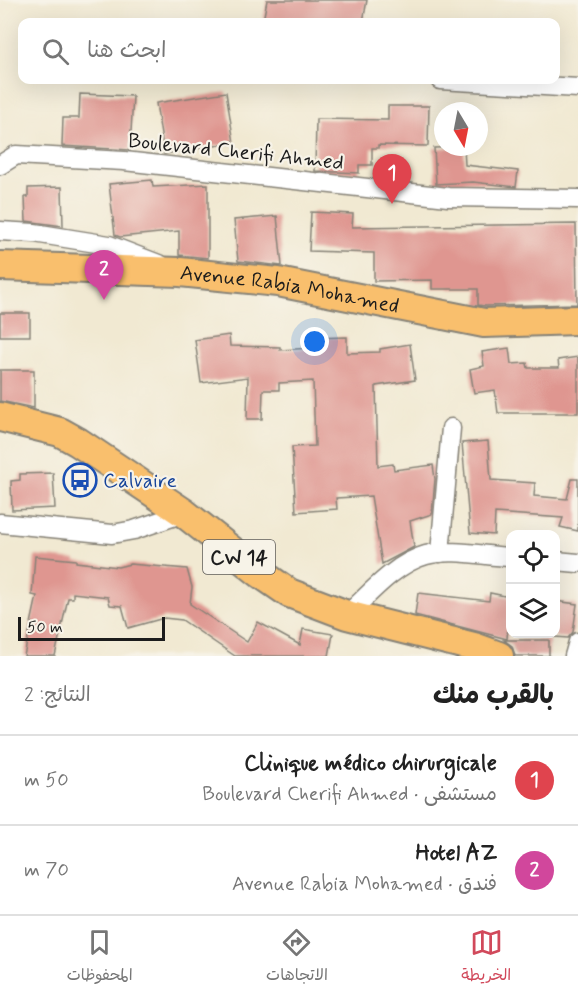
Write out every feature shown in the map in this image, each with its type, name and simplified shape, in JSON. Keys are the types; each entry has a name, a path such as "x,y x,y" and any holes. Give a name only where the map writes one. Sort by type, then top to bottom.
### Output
{"main road":[{"name":"Avenue Rabia Mohamed","path":"0,266 180,272 278,282 484,323 578,320"},
{"name":"CW 14","path":"0,417 60,432 184,513 289,593 347,615 476,653"}],"street":[{"path":"509,84 578,88"},
{"name":"Boulevard Cherifi Ahmed","path":"0,165 16,154 124,161 448,197 578,199"},
{"path":"0,231 34,233 109,245 180,272"},
{"path":"440,553 451,428"},
{"path":"0,523 112,534 134,530 184,513"},
{"path":"347,615 377,586 424,555 440,553 506,557"},
{"path":"560,561 578,563"},
{"path":"574,656 578,642"}],"building":[{"path":"267,0 367,0 364,18 264,18"},
{"path":"226,92 234,143 164,154 156,103"},
{"path":"80,94 133,96 130,150 62,146 63,118 79,118"},
{"path":"388,106 429,106 428,146 378,145 378,148 372,148 372,165 359,165 359,173 315,171 316,119 388,120"},
{"path":"434,156 464,156 465,165 518,171 516,187 473,182 436,184"},
{"path":"152,180 153,187 208,184 208,258 179,255 179,231 120,237 115,235 109,184"},
{"path":"62,187 63,226 26,221 25,197 28,197 28,188"},
{"path":"311,212 353,214 352,227 576,224 577,304 485,306 478,305 478,289 432,289 432,280 374,281 374,253 309,251"},
{"path":"277,216 282,266 238,261 234,220"},
{"path":"0,313 30,313 30,336 0,336"},
{"path":"229,335 230,346 280,347 280,350 312,348 312,338 347,337 347,353 380,352 380,349 410,344 415,380 376,386 378,466 393,464 394,470 433,465 435,479 432,514 410,521 414,547 382,564 371,496 336,498 337,509 296,512 292,447 315,446 313,381 279,383 279,390 263,390 262,419 247,419 248,377 201,383 195,340"},
{"path":"509,348 511,364 527,363 528,368 559,368 558,360 578,357 578,413 498,413 495,390 474,393 470,369 484,366 482,352"},
{"path":"0,370 34,370 34,408 0,401"},
{"path":"488,441 491,480 535,483 534,496 567,499 572,479 578,479 578,531 560,527 563,518 495,513 494,535 470,533 462,443"},
{"path":"53,473 55,508 12,510 11,481 20,480 20,474"},
{"path":"35,556 118,567 130,564 187,569 192,587 190,604 247,642 258,622 300,645 303,629 333,634 329,656 235,656 182,620 164,618 128,628 122,606 110,605 108,597 73,593 73,598 68,598 55,656 24,656 37,596 32,595"},
{"path":"418,593 489,601 490,593 506,596 507,639 415,615"},
{"path":"560,602 577,604 573,632 568,638 560,637"},
{"path":"504,640 549,640 549,656 515,656 512,646"}],"place":[{"name":"Clinique médico chirurgicale","path":"392,204"},
{"name":"Hotel AZ","path":"104,300"},
{"name":"Calvaire","path":"80,480"}]}
